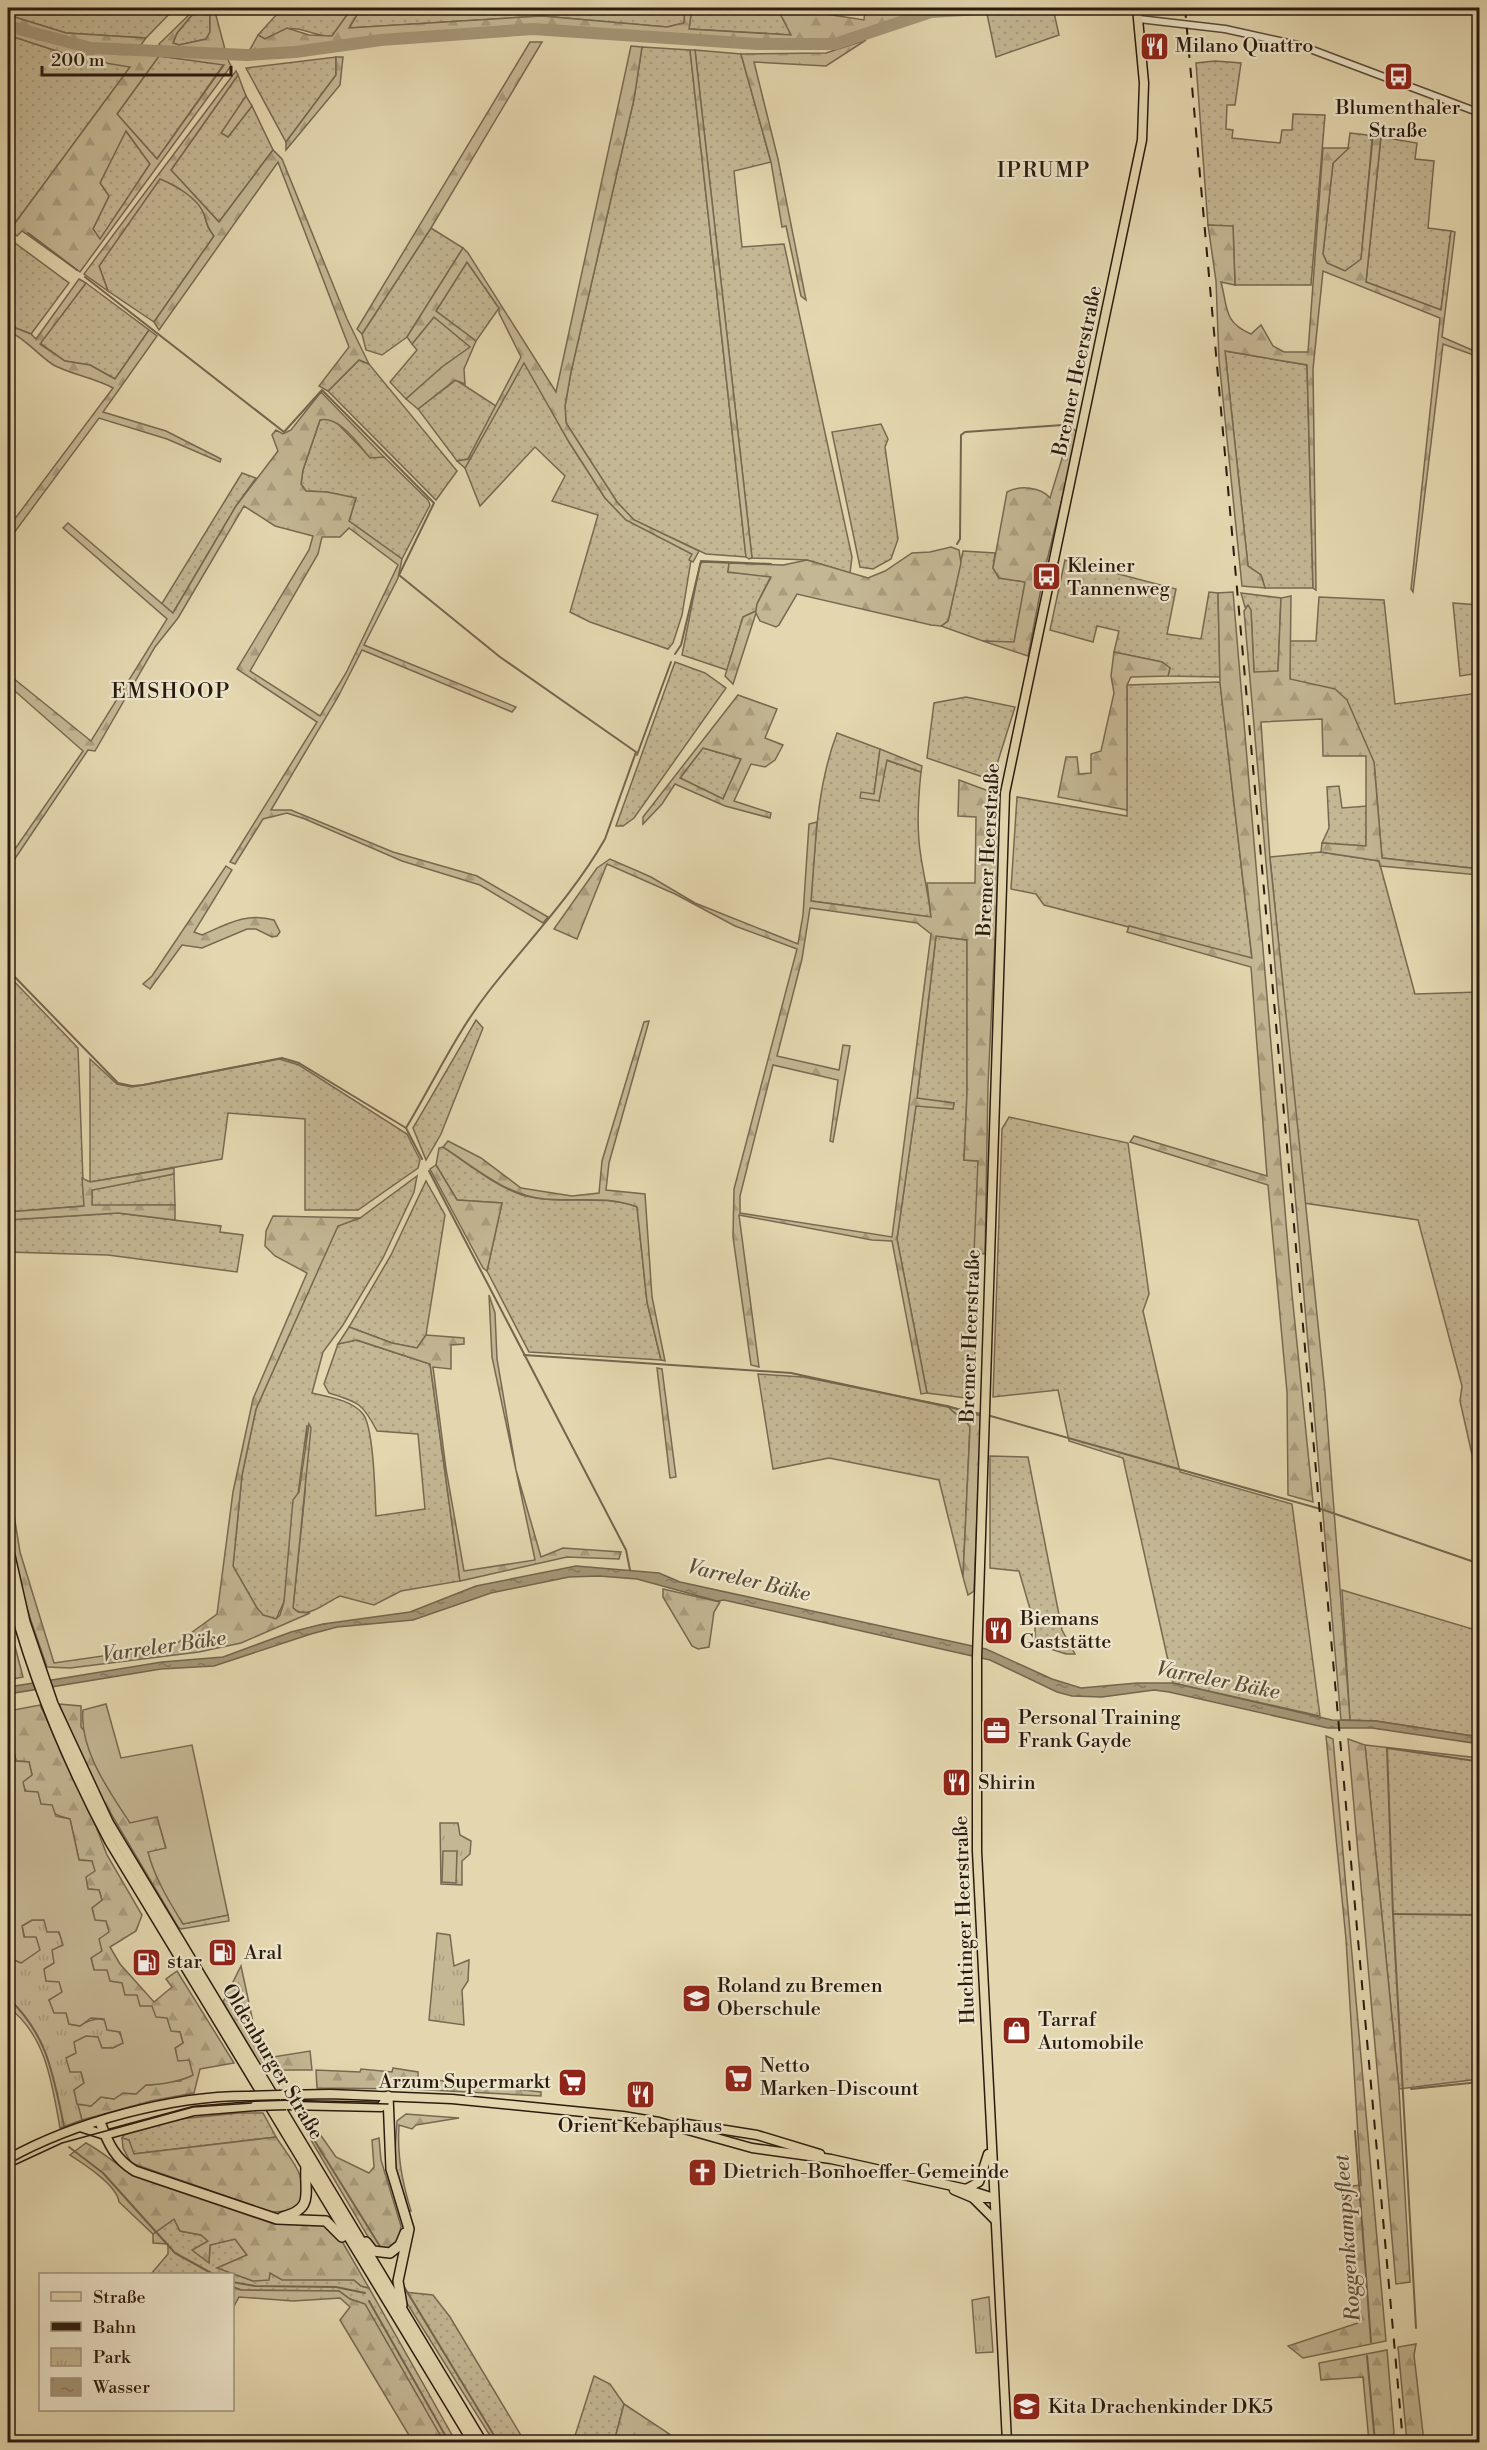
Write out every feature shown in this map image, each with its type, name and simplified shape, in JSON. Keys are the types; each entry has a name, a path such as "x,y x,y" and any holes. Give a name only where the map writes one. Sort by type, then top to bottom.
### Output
{"highway":[{"path":"8,1547 37,1671"},
{"path":"8,1582 37,1671"},
{"name":"Oldenburger Straße","path":"37,1671 76,1776 110,1842 473,2442"},
{"name":"Oldenburger Straße","path":"49,1704 128,1858 482,2442"},
{"path":"388,2096 391,2169 409,2236 398,2281 402,2312"},
{"path":"100,2122 117,2157 135,2171 277,2219 326,2221 336,2229 361,2259"},
{"path":"277,2219 296,2213 304,2205 308,2192 306,2167"},
{"path":"346,2218 373,2251 383,2254 396,2250 407,2225"}],"main road":[{"name":"Bremer Heerstraße","path":"977,1660 1005,793 1112,292 1142,140 1144,83 1137,8"},
{"name":"Huchtinger Heerstraße","path":"977,1660 977,1851 996,2188 994,2198 1007,2442"},
{"path":"8,2159 41,2142 100,2122 188,2101 280,2095 388,2096 521,2104 659,2122 694,2124 757,2135 831,2159 948,2187 966,2189 994,2198"},
{"path":"83,2128 105,2135 194,2111 255,2106 381,2107 388,2096"},
{"name":"Huchtinger Heerstraße","path":"990,2106 988,2154 990,2190 994,2198"},
{"path":"659,2122 752,2148 831,2159"},
{"path":"966,2189 979,2182 988,2154"},
{"path":"948,2187 973,2199 995,2220"},
{"path":"973,2199 994,2198"}],"street":[{"path":"1139,19 1225,29 1302,46 1479,114"}],"green space":[{"path":"8,8 175,8 146,38 66,33 8,15"},
{"path":"198,8 210,8 210,32 206,39 179,45 173,43 177,33"},
{"path":"198,8 177,33 173,43 179,45 206,39 210,32 210,8 214,8 226,53 164,50 159,44"},
{"path":"273,8 352,8 332,36 293,29 265,39 258,35 277,14"},
{"path":"352,8 361,8 349,28 542,16 667,27 684,23 685,8 692,8 689,29 791,35 777,8 797,8 864,20 865,8 919,9 865,35 836,43 757,43 532,28 380,39 247,55 258,35 265,39 287,28 309,35 332,36"},
{"path":"361,8 685,8 684,23 667,27 542,16 349,28"},
{"path":"692,8 777,8 792,35 689,29"},
{"path":"1053,8 1059,35 996,57 987,14"},
{"path":"8,15 66,33 146,38 138,49 92,47 8,25"},
{"path":"8,28 89,49 226,56 231,66 80,272 22,231 17,236 10,230 130,67 81,59 8,35","holes":["159,56 224,65 157,159 117,114","126,131 150,164 100,239 93,229 109,196 100,183"]},
{"path":"8,35 81,59 131,66 10,230 8,228"},
{"path":"866,40 826,66 754,62 778,159 806,300 801,296 786,226 782,227 771,162 741,54 826,53"},
{"path":"530,42 542,42 431,228 362,334 357,329"},
{"path":"631,46 642,47 634,99 571,372 565,406 566,423 617,502 634,520 699,551 693,562 689,560 692,554 626,520 605,498 569,442 524,363 465,468 457,461 468,459 521,357 499,313 499,308 467,262 436,311 476,341 464,369 465,384 455,380 418,409 406,399 442,367 470,347 434,317 412,344 407,337 463,248 556,392"},
{"path":"642,47 690,50 746,557 706,554 634,520 617,502 566,423 565,406 571,372 634,99"},
{"path":"690,50 695,50 752,558 749,559 746,557"},
{"path":"695,50 741,54 771,162 734,171 742,247 784,244 852,557 850,573 807,560 752,558"},
{"path":"159,56 224,64 157,159 117,114"},
{"path":"336,57 336,75 286,142 246,68"},
{"path":"336,57 343,57 340,85 286,150 286,142 336,75"},
{"path":"1215,61 1241,63 1235,105 1227,105 1226,129 1233,130 1232,138 1280,143 1282,130 1292,130 1293,114 1325,115 1311,285 1235,285 1233,227 1208,225 1196,63"},
{"path":"236,71 238,75 171,170 219,222 273,150 282,159 347,319 369,364 359,360 328,391 319,386 349,347 278,162 159,330 154,322 214,236 201,208 185,193 160,179 99,266 108,291 84,274"},
{"path":"238,75 246,96 222,133 228,137 252,106 273,150 219,222 171,170"},
{"path":"246,96 252,106 228,137 221,133"},
{"path":"1374,126 1382,126 1366,282 1441,310 1451,231 1455,232 1442,337 1479,353 1479,357 1443,344 1413,592 1411,589 1440,318 1323,271 1313,369 1316,590 1313,588 1307,365 1225,351 1248,566 1261,575 1265,588 1242,586 1219,360 1216,281 1208,225 1233,226 1235,285 1221,282 1231,319 1251,334 1261,325 1273,346 1284,352 1308,352 1323,148 1349,148 1333,163 1323,254 1327,263 1345,271 1361,259"},
{"path":"125,130 150,164 100,240 93,229 109,196 100,183"},
{"path":"1350,133 1367,135 1372,141 1361,260 1345,271 1327,263 1323,254 1333,163 1348,148"},
{"path":"1381,137 1417,143 1415,159 1434,161 1428,228 1451,231 1441,310 1366,282"},
{"path":"160,178 197,202 214,236 154,322 108,291 99,266"},
{"path":"431,228 463,248 407,337 382,355 366,350 362,334"},
{"path":"15,243 69,283 31,334 8,325 8,253"},
{"path":"467,262 499,308 476,341 436,311"},
{"path":"79,279 86,283 40,344 65,361 90,365 115,379 149,330 157,336 103,412 166,431 221,459 220,462 167,439 99,418 8,541 8,528 113,388 58,367 8,331 8,325 31,334 36,339"},
{"path":"86,283 149,330 115,379 90,365 65,361 40,343"},
{"path":"434,317 471,347 442,367 406,399 390,382 417,350 412,344"},
{"path":"1225,351 1307,365 1313,588 1265,588 1261,575 1248,566"},
{"path":"359,360 369,364 457,471 436,500 328,391"},
{"path":"524,362 569,442 605,498 626,520 692,554 682,615 673,643 668,649 590,622 570,612 598,515 552,501 565,476 535,447 480,506 465,468"},
{"path":"456,380 496,406 468,459 457,461 418,409"},
{"path":"321,392 384,457 370,458 335,422 320,420 303,470 301,484 306,491 327,492 356,498 349,521 402,559 398,578 364,645 516,707 512,712 362,650 338,697 271,810 291,810 393,852 477,876 548,917 543,923 480,885 402,861 287,813 263,819 235,864 230,862 317,722 237,669 309,550 313,536 275,526 244,506 178,618 155,647 95,751 88,750 8,869 8,859 83,751 8,685 8,674 91,741 167,619 63,528 68,523 173,613 236,506 278,451 272,435 276,430 283,434 291,430","holes":["349,528 398,565 346,673 320,716 250,671 318,554 322,537 340,537"]},
{"path":"328,418 337,423 370,457 384,457 428,500 430,505 402,559 349,521 356,498 327,492 306,491 301,484 303,470 320,420"},
{"path":"881,424 888,439 885,447 898,539 891,559 873,569 860,567 832,432"},
{"path":"1068,424 1078,433 1044,573 1028,656 983,641 1014,642 1025,582 999,578 993,568 1007,492 1018,488 1030,488 1041,491 1050,498 1070,432 1063,426"},
{"path":"242,473 256,478 236,506 173,613 161,605"},
{"path":"951,547 959,550 961,563 948,621 941,626 797,594 776,627 760,621 756,613 733,684 725,676 743,617 756,611 757,604 771,577 728,572 729,563 783,565 807,560 868,578 885,571 912,553"},
{"path":"963,551 995,553 993,568 999,578 1026,582 1014,643 983,641 941,626 948,621"},
{"path":"1065,560 1176,589 1167,634 1201,639 1209,592 1218,593 1220,677 1168,676 1170,668 1162,662 1114,652 1119,631 1097,626 1093,642 1050,630"},
{"path":"703,562 729,563 728,572 771,576 757,604 756,611 743,617 727,670 682,655 700,564"},
{"path":"1233,592 1292,1294 1313,1502 1288,1495 1287,1392 1268,1185 1130,1142 1134,1136 1267,1176 1251,967 1127,932 1129,926 1252,958 1220,683 1218,593"},
{"path":"1241,593 1281,598 1278,671 1254,673 1251,611 1248,606 1245,607"},
{"path":"1291,596 1290,679 1335,689 1347,700 1374,762 1382,858 1479,869 1479,875 1380,866 1379,861 1321,852 1322,843 1366,846 1366,756 1323,756 1322,719 1261,722 1270,859 1325,1392 1350,1720 1341,1720 1244,611 1248,605 1251,610 1254,672 1278,671 1281,598"},
{"path":"1319,597 1384,600 1395,704 1479,693 1479,869 1382,858 1374,762 1290,679 1290,641 1316,641"},
{"path":"1453,603 1479,605 1479,673 1460,676"},
{"path":"1114,652 1162,662 1170,668 1168,676 1131,677 1127,685 1127,810 1058,797 1066,757 1077,757 1079,774 1091,773 1091,754 1101,751 1114,693 1111,676"},
{"path":"675,662 705,673 726,688 634,818 623,826 616,826"},
{"path":"1220,682 1252,959 1044,905 1036,894 1011,889 1017,797 1127,816 1127,685"},
{"path":"738,695 777,709 765,738 783,745 775,760 765,767 751,764 734,801 771,813 770,818 725,806 675,784 662,804 643,824 643,817","holes":["703,748 741,759 723,799 680,778"]},
{"path":"966,697 1015,707 992,780 927,758 934,703"},
{"path":"837,733 880,749 874,794 879,801 886,760 921,772 918,836 931,917 811,901 821,794"},
{"path":"703,748 741,759 723,799 680,778"},
{"path":"880,749 922,766 921,772 887,760 879,801 860,798 861,792 874,794"},
{"path":"959,780 1002,796 988,1085 985,1254 974,1253 978,1161 964,1160 967,1093 967,940 936,936 917,1098 954,1103 953,1109 916,1106 897,1239 927,1393 921,1394 892,1241 872,1240 739,1215 759,1367 751,1365 733,1237 734,1189 797,949 735,926 675,894 607,864 577,939 554,929 597,868 610,859 651,877 695,903 798,944 803,915 809,824 817,822 811,901 931,917 927,883 975,883 976,817 958,816","holes":["810,908 917,923 931,934 892,1237 740,1213 740,1196 773,1065 838,1080 830,1141 833,1142 850,1046 843,1045 839,1070 777,1056 802,959"]},
{"path":"1339,786 1342,808 1367,806 1366,846 1322,843 1329,828 1327,787"},
{"path":"1321,852 1379,861 1415,994 1479,992 1479,1486 1460,1401 1462,1386 1418,1220 1304,1203 1270,857"},
{"path":"226,866 232,870 194,932 202,935 237,920 255,917 274,920 280,932 277,936 272,937 256,929 247,929 202,948 182,945 150,989 143,984 152,976"},
{"path":"936,936 967,940 967,1093 964,1160 978,1161 974,1399 927,1393 897,1239 916,1105 953,1109 954,1103 917,1099"},
{"path":"8,975 78,1048 84,1206 8,1212"},
{"path":"476,1020 483,1028 441,1134 426,1160 413,1128"},
{"path":"649,1021 609,1163 606,1190 645,1194 652,1297 665,1361 661,1360 647,1302 637,1207 614,1201 531,1197 504,1187 443,1147 448,1141 481,1158 521,1188 572,1196 599,1193 602,1161 644,1022"},
{"path":"90,1059 117,1084 132,1087 279,1059 299,1065 407,1134 420,1160 418,1168 358,1210 305,1210 305,1119 228,1113 222,1159 90,1182"},
{"path":"1009,1117 1128,1143 1149,1294 1143,1311 1180,1472 1292,1504 1320,1716 1173,1683 1123,1458 1069,1441 1058,1390 993,1397 1002,1129"},
{"path":"443,1147 491,1180 522,1195 551,1200 609,1201 637,1207 647,1302 661,1360 529,1352 487,1271 502,1203 457,1200 436,1165 439,1148"},
{"path":"436,1165 457,1200 502,1203 487,1271 483,1268 430,1169"},
{"path":"174,1168 174,1174 92,1190 92,1205 175,1205 175,1220 118,1213 8,1220 8,1212 84,1206 82,1178 90,1182"},
{"path":"174,1174 175,1205 92,1206 92,1190"},
{"path":"417,1176 414,1192 383,1258 343,1325 323,1352 312,1393 347,1402 363,1414 372,1447 376,1516 425,1509 418,1434 377,1431 364,1409 354,1402 329,1393 324,1384 338,1344 356,1340 430,1364 460,1581 401,1591 374,1605 340,1596 310,1611 298,1611 293,1608 305,1493 307,1425 284,1602 276,1619 263,1615 233,1566 242,1475 256,1409 338,1225 360,1218"},
{"path":"426,1181 445,1215 426,1335 417,1348 392,1343 349,1327 391,1255"},
{"path":"118,1213 221,1226 220,1232 243,1235 237,1272 108,1255 8,1252 8,1220"},
{"path":"273,1216 360,1218 338,1226 256,1409 242,1475 233,1566 257,1608 263,1615 276,1619 280,1615 284,1602 293,1500 299,1492 309,1424 311,1428 293,1608 298,1612 310,1613 241,1643 199,1652 70,1668 47,1667 13,1557 7,1515 8,1478 20,1552 54,1663 173,1646 217,1614 233,1492 253,1399 307,1273 275,1256 265,1246 266,1231"},
{"path":"489,1295 495,1313 497,1359 516,1470 541,1557 563,1548 621,1552 619,1559 567,1557 460,1581 430,1364 357,1340 338,1344 349,1327 392,1343 417,1348 426,1335 464,1338 464,1344 451,1345 451,1369 433,1367 446,1469 464,1571 535,1560 492,1357"},
{"path":"657,1368 662,1369 676,1477 670,1478"},
{"path":"758,1374 803,1377 948,1406 968,1423 970,1426 963,1577 939,1480 829,1458 773,1469"},
{"path":"948,1406 981,1416 974,1591 968,1595 963,1577 970,1427"},
{"path":"990,1456 1028,1457 1062,1630 1075,1654 1066,1654 1035,1644 1035,1626 1019,1571 990,1568"},
{"path":"663,1589 720,1602 714,1612 709,1647 698,1649 692,1646 663,1597"},
{"path":"1342,1590 1479,1631 1479,1737 1376,1721 1350,1720"},
{"path":"8,1620 23,1677 8,1680"},
{"path":"59,1704 81,1706 81,1727 157,1816 166,1849 164,1887 183,1924 228,1915 229,1921 181,1929 178,1927 94,1785"},
{"path":"106,1704 121,1758 192,1745 228,1915 183,1924 173,1907 158,1880 148,1852 166,1848 157,1817 130,1823 97,1769 86,1740 83,1710"},
{"path":"40,1705 107,1855 142,1915 136,1931 110,1947 120,1964 154,2002 172,1987 166,1979 177,1971 234,2063 200,2069 194,2093 151,2101 82,2120 77,2104 91,2106 101,2097 114,2099 123,2093 136,2094 146,2085 181,2081 175,2048 183,2043 180,2032 171,2032 94,1970 91,1958 99,1939 92,1908 102,1900 99,1890 88,1889 85,1877 94,1871 92,1861 79,1860 70,1819 48,1810 29,1795 22,1782 32,1775 29,1762 16,1761 14,1752 8,1750 8,1711"},
{"path":"1326,1736 1333,1739 1386,2341 1303,2358 1288,2346 1358,2323 1345,2187 1361,2185 1346,1939"},
{"path":"1348,1739 1365,1745 1399,2089 1410,2282 1396,2284"},
{"path":"1365,1745 1479,1758 1479,2079 1399,2089"},
{"path":"8,1750 14,1751 16,1761 29,1762 32,1775 23,1782 25,1791 38,1792 41,1804 52,1805 56,1816 70,1819 79,1860 92,1861 95,1871 86,1877 88,1889 99,1890 102,1900 92,1908 95,1920 106,1921 109,1932 99,1939 102,1951 91,1958 94,1970 107,1970 110,1981 122,1983 125,1995 137,1995 140,2006 152,2006 156,2017 167,2018 171,2031 180,2032 183,2043 175,2048 178,2061 189,2060 193,2075 171,2082 146,2085 136,2094 123,2093 114,2099 101,2097 91,2106 77,2104 74,2090 84,2083 81,2072 70,2072 66,2058 76,2053 74,2042 86,2036 98,2037 102,2048 113,2048 123,2043 120,2032 107,2030 104,2019 91,2018 80,2026 69,2024 66,2013 54,2013 49,2000 62,1992 59,1982 46,1981 44,1969 54,1963 52,1950 63,1945 59,1932 47,1932 44,1920 32,1920 22,1926 24,1937 36,1937 40,1950 21,1963 8,1957"},
{"path":"440,1823 458,1823 460,1835 471,1841 470,1854 462,1861 462,1885 441,1884"},
{"path":"443,1851 457,1851 456,1883 442,1882"},
{"path":"32,1920 44,1920 57,1930 63,1945 62,1993 49,2000 66,2012 69,2024 80,2026 101,2019 117,2029 124,2043 113,2048 101,2048 81,2072 84,2083 74,2090 82,2120 60,2128 50,2077 39,2046 21,2018 8,2007 8,1957 21,1963 29,1957 22,1926"},
{"path":"437,1933 450,1935 454,1966 469,1960 468,1981 462,1990 464,2025 429,2020"},
{"path":"241,1966 261,2059 310,2051 312,2070 262,2070 223,2002"},
{"path":"393,2068 418,2072 418,2078 541,2092 541,2096 410,2089 317,2088 316,2070 360,2072 361,2069 392,2072"},
{"path":"263,2113 276,2137 133,2154 129,2140 122,2138 125,2134 180,2119"},
{"path":"406,2114 459,2118 416,2125 412,2129 399,2125 401,2168 411,2211 408,2211 394,2165 397,2121"},
{"path":"317,2130 336,2157 369,2173 374,2167 372,2140 379,2138 381,2160 401,2226 400,2236 394,2247 383,2250 374,2247 308,2135"},
{"path":"276,2137 297,2169 302,2185 299,2205 290,2211 272,2212 131,2163 123,2148 122,2138 129,2140 134,2154"},
{"path":"86,2143 145,2180 274,2224 322,2224 332,2230 343,2243 369,2288 361,2286 354,2280 282,2280 270,2273 269,2280 253,2281 217,2268 247,2255 235,2239 210,2245 209,2263 192,2250 208,2241 201,2235 180,2231 174,2219 153,2234 119,2202 117,2195 106,2182 70,2155"},
{"path":"174,2219 180,2231 201,2235 208,2241 209,2263 210,2245 235,2239 247,2255 218,2268 231,2273 152,2273 168,2254 168,2244 153,2243 153,2234"},
{"path":"269,2273 354,2280 361,2286 369,2288 456,2442 444,2442 365,2304 350,2299 339,2291 241,2290 234,2287 234,2274 253,2281"},
{"path":"234,2287 241,2290 339,2291 350,2299 365,2304 444,2442 413,2442 340,2320 350,2307 340,2298 293,2301 239,2297 234,2306"},
{"path":"404,2292 433,2295 450,2317 525,2442 494,2442 405,2300"},
{"path":"989,2297 993,2352 976,2353 972,2300"},
{"path":"1416,2344 1414,2355 1424,2442 1407,2442 1398,2347"},
{"path":"1387,2350 1394,2433 1392,2442 1369,2442 1363,2377 1321,2380 1319,2363"},
{"path":"594,2376 610,2384 624,2404 614,2442 573,2442"},
{"path":"624,2404 674,2437 673,2442 614,2442"}],"water":[{"path":"576,1566 659,1573 680,1582 986,1649 1052,1679 1081,1688 1137,1683 1173,1683 1332,1720 1376,1721 1479,1737 1480,1744 1372,1728 1328,1728 1154,1690 1102,1697 1072,1696 1057,1692 990,1660 724,1600 717,1601 637,1579 599,1576 569,1577 491,1593 413,1620 337,1627 214,1666 161,1669 8,1694 8,1687 162,1662 223,1657 291,1632 323,1624 410,1612 476,1586"}],"waterway":[{"path":"8,26 91,48 247,55 295,52 381,40 533,29 757,44 835,44 931,12 998,8"},
{"path":"8,217 13,221"},
{"path":"28,233 77,270"},
{"path":"85,277 284,432 322,390 434,503 399,575 500,657 636,752 605,839 565,899 477,1007 406,1128"},
{"path":"957,544 960,539 961,435 965,432 1063,425"},
{"path":"675,654 681,645 701,561 771,564"},
{"path":"637,755 671,662"},
{"path":"8,970 118,1083 132,1086 143,1085 282,1058 299,1063 406,1128 422,1159"},
{"path":"429,1171 626,1550 630,1570"},
{"path":"524,1355 791,1373 981,1414"},
{"path":"987,1415 1324,1510 1480,1564"},
{"path":"1416,2328 1393,1914 1387,1748 1475,1761 1480,1818"},
{"path":"1393,1914 1480,1915"},
{"path":"8,1998 32,2026 40,2041 52,2073 64,2126"},
{"path":"1411,2089 1480,2082"},
{"name":"Roggenkampsfleet","path":"1355,2131 1371,2342"},
{"path":"311,2135 381,2248"},
{"path":"69,2147 103,2173 175,2253 211,2273"},
{"path":"234,2282 255,2286 336,2287 365,2293"},
{"path":"403,2285 498,2442"},
{"path":"369,2301 449,2442"},
{"name":"Roggenkampsfleet","path":"1367,2356 1375,2442"}],"tram line":[{"path":"8,2168 62,2143 193,2107 284,2101 388,2104"}],"railway":[{"path":"1185,8 1403,2442"}],"place":[{"name":"Milano Quattro","path":"1154,46"},
{"name":"Blumenthaler Straße","path":"1398,77"},
{"name":"Kleiner Tannenweg","path":"1046,577"},
{"name":"Biemans Gaststätte","path":"999,1631"},
{"name":"Personal Training Frank Gayde","path":"997,1730"},
{"name":"Shirin","path":"957,1783"},
{"name":"Aral","path":"223,1953"},
{"name":"star","path":"146,1962"},
{"name":"Roland zu Bremen Oberschule","path":"696,1998"},
{"name":"Tarraf Automobile","path":"1017,2031"},
{"name":"Netto Marken-Discount","path":"739,2078"},
{"name":"Arzum Supermarkt","path":"572,2082"},
{"name":"Orient Kebaphaus","path":"640,2095"},
{"name":"Dietrich-Bonhoeffer-Gemeinde","path":"702,2172"},
{"name":"Kita Drachenkinder DK5","path":"1027,2407"}],"district":[{"name":"IPRUMP","path":"1044,171"},
{"name":"EMSHOOP","path":"171,692"}],"water label":[{"name":"Varreler Bäke","path":"749,1581"},
{"name":"Varreler Bäke","path":"164,1647"},
{"name":"Varreler Bäke","path":"1218,1681"}]}
